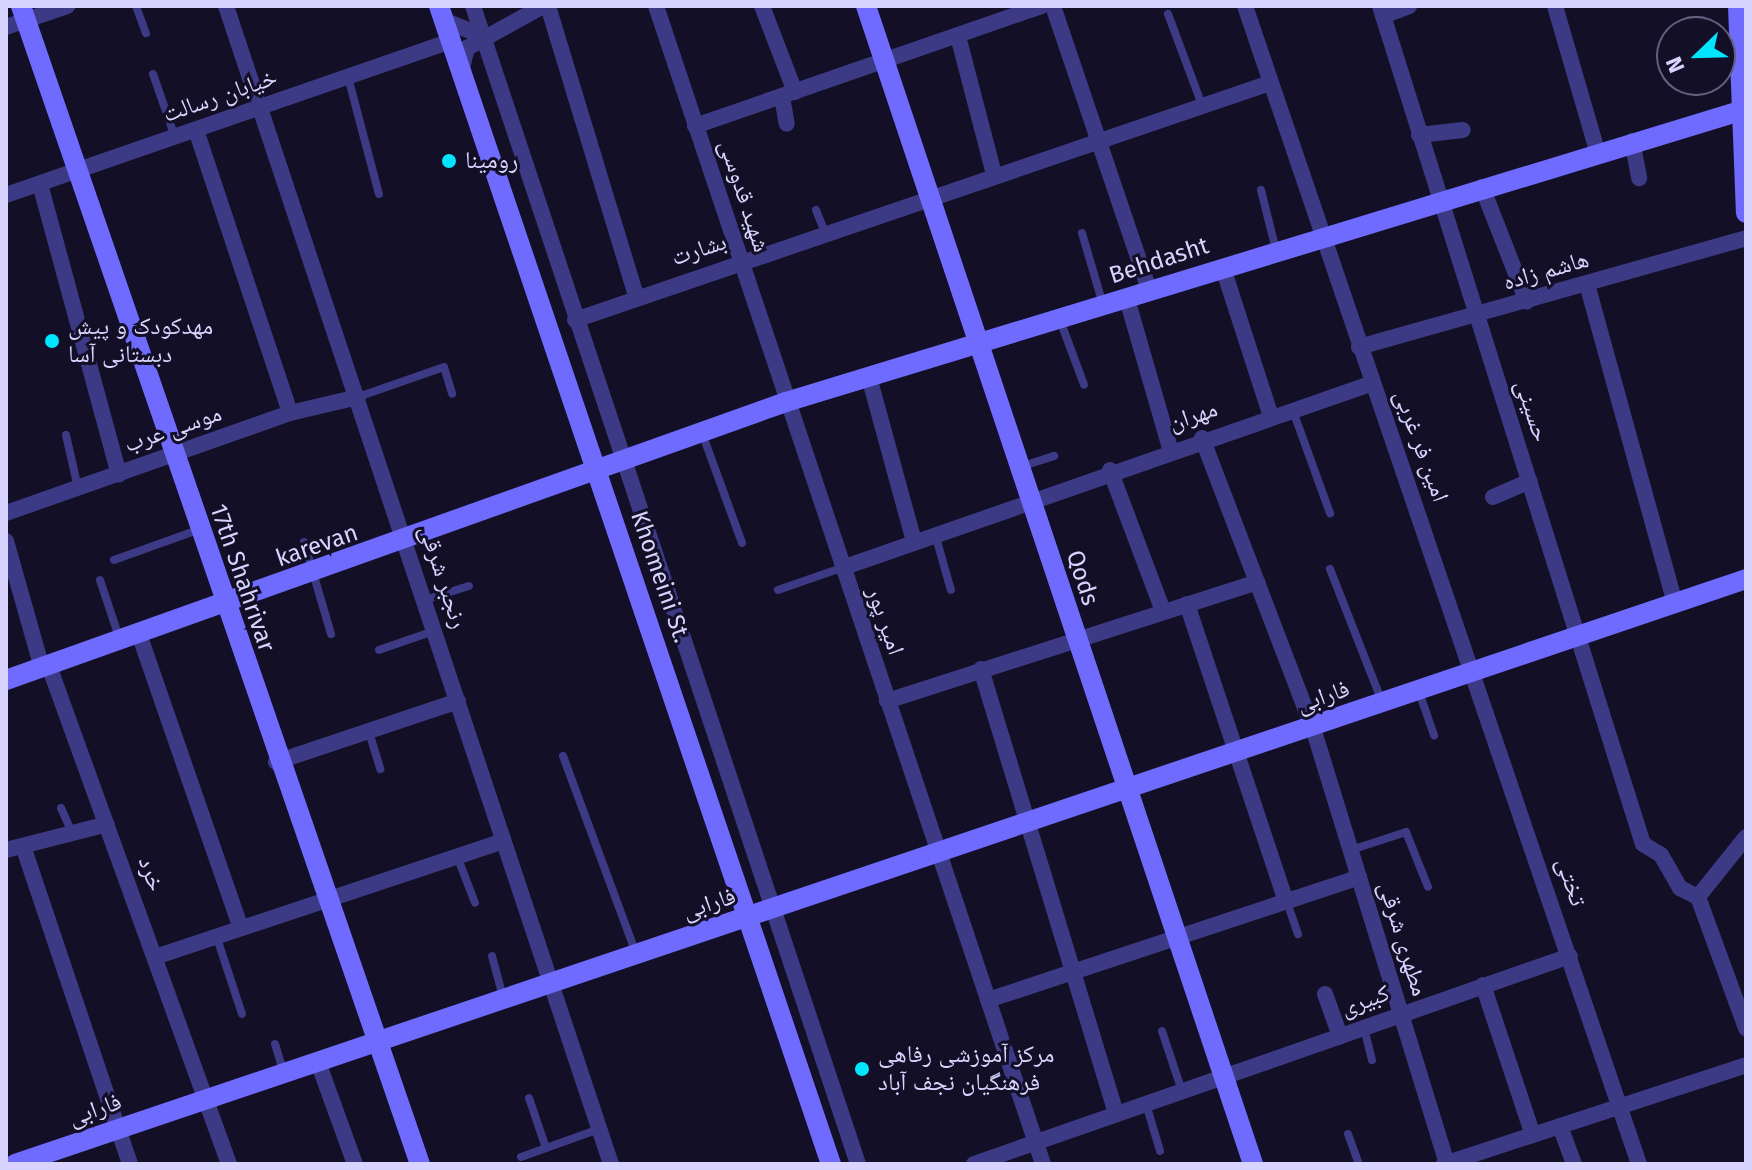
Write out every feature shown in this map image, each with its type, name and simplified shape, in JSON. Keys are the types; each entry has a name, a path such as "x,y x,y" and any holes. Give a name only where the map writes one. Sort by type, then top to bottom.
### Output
{"street":[{"path":"18,18 67,6"},
{"name":"رنجبر شرقی","path":"226,6 611,1164"},
{"path":"473,6 858,1164"},
{"path":"461,73 467,48 483,36 545,6 636,296"},
{"name":"شهید قدوسی","path":"656,6 786,402"},
{"path":"762,6 788,94 787,124"},
{"name":"Qods","path":"866,6 980,343 1124,793 1253,1164"},
{"path":"695,126 1042,6"},
{"path":"1053,6 1150,292"},
{"name":"امین فر غربی","path":"1245,6 1320,236 1476,672"},
{"path":"1382,11 1409,6"},
{"path":"1555,6 1597,151"},
{"path":"1738,6 1746,213"},
{"name":"حسینی","path":"1382,11 1438,201 1581,637 1643,844 1661,855 1680,888 1698,897"},
{"path":"441,13 483,36"},
{"name":"Khomeini St.","path":"441,13 831,1164"},
{"name":"17th Shahrivar","path":"18,18 78,172 276,762 420,1164"},
{"path":"958,36 994,174"},
{"name":"خیابان رسالت","path":"6,195 450,41"},
{"name":"بشارت","path":"575,320 930,195 1270,83"},
{"name":"Behdasht","path":"596,470 786,402 1150,292 1597,151 1740,111"},
{"path":"196,130 290,413"},
{"path":"1419,135 1463,130"},
{"path":"1632,141 1639,178"},
{"path":"40,184 119,474"},
{"path":"1482,187 1527,302"},
{"name":"هاشم زاده","path":"1359,347 1476,317 1746,238"},
{"path":"1223,268 1271,417"},
{"path":"1587,284 1675,604"},
{"path":"1127,299 1170,448"},
{"path":"869,377 914,541"},
{"name":"مهران","path":"842,568 1170,448 1373,383"},
{"name":"موسی عرب","path":"6,513 290,413 358,397"},
{"name":"امیر پور","path":"786,402 1043,1164"},
{"name":"مطهری شرقی","path":"1202,438 1313,728 1446,1164"},
{"name":"karevan","path":"6,680 406,543 596,470"},
{"path":"1110,470 1163,611"},
{"path":"1493,497 1530,481"},
{"name":"خرد","path":"6,541 45,667 107,824 229,1164"},
{"name":"فارابی","path":"15,1164 1124,793 1746,579"},
{"path":"887,701 1074,638 1257,582"},
{"path":"1187,604 1286,901"},
{"path":"129,638 240,925"},
{"path":"981,669 1116,1114"},
{"name":"تختی","path":"1476,672 1639,1164"},
{"path":"276,762 458,701"},
{"path":"6,850 107,824"},
{"path":"1746,837 1698,897 1746,1028"},
{"path":"155,957 322,895 503,841"},
{"path":"23,846 130,1164"},
{"path":"988,1000 1359,877"},
{"name":"کبیری","path":"974,1164 1570,956"},
{"path":"1483,985 1533,1135"},
{"path":"1325,994 1340,1036"},
{"path":"318,1062 355,1164"},
{"path":"1446,1164 1746,1065"},
{"path":"1560,1126 1574,1164"}],"lane":[{"path":"136,6 146,33"},
{"path":"1168,14 1202,105"},
{"path":"153,74 176,138"},
{"path":"348,77 379,194"},
{"path":"1261,190 1276,250"},
{"path":"816,210 825,232"},
{"path":"1082,233 1104,306"},
{"path":"1060,319 1084,385"},
{"path":"358,397 444,367 452,394"},
{"path":"1292,410 1330,513"},
{"path":"702,433 742,543"},
{"path":"66,435 78,488"},
{"path":"1020,468 1054,456"},
{"path":"114,560 198,530"},
{"path":"935,533 951,590"},
{"path":"304,542 317,573 331,634"},
{"path":"778,590 842,568"},
{"path":"1330,569 1382,704"},
{"path":"100,580 129,638"},
{"path":"425,600 469,586"},
{"path":"379,650 435,631"},
{"path":"1419,692 1434,735"},
{"path":"368,731 380,769"},
{"path":"563,756 637,956"},
{"path":"61,808 72,833"},
{"path":"1350,850 1406,832 1428,887"},
{"path":"457,855 475,903"},
{"path":"1286,901 1298,934"},
{"path":"215,934 242,1014"},
{"path":"492,956 503,1000"},
{"path":"1364,1027 1372,1060"},
{"path":"1162,1031 1183,1092"},
{"path":"275,1044 284,1074"},
{"path":"529,1098 546,1148"},
{"path":"1146,1104 1160,1151"},
{"path":"521,1157 599,1129"},
{"path":"1348,1134 1359,1164"}],"place":[{"name":"رومینا","path":"449,161"},
{"name":"مهدکودک و پیش دبستانی آسا","path":"52,341"},
{"name":"مرکز آموزشی رفاهی فرهنگیان نجف آباد","path":"862,1069"}]}
